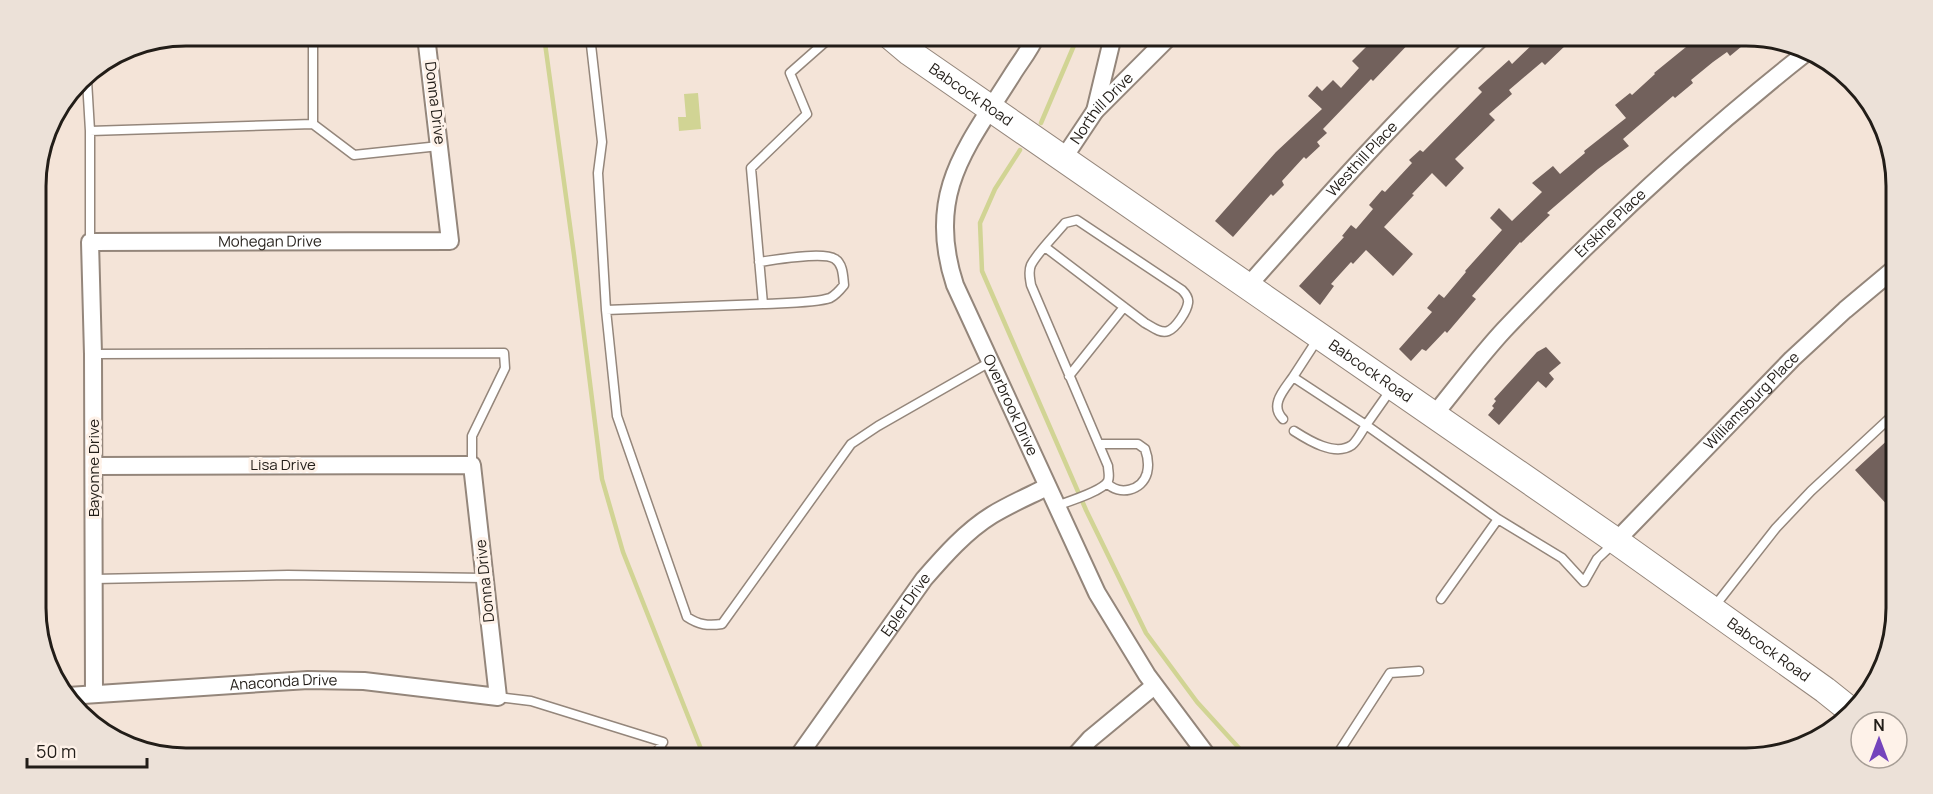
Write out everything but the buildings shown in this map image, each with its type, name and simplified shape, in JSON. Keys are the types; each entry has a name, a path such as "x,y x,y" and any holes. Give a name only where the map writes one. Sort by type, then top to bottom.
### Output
{"main road":[{"name":"Babcock Road","path":"903,47 1616,541 1845,706"}],"street":[{"name":"Overbrook Drive","path":"1030,46 958,162 949,189 944,218 946,252 955,285 1047,487 1064,503 1097,593 1155,686 1201,747"},
{"path":"1095,111 1111,46"},
{"name":"Northill Drive","path":"1063,159 1095,111 1160,46"},
{"name":"Westhill Place","path":"1247,287 1378,141 1472,46"},
{"name":"Donna Drive","path":"427,47 450,241"},
{"name":"Erskine Place","path":"1434,415 1502,332 1607,227 1738,109 1800,58"},
{"name":"Mohegan Drive","path":"90,242 450,241"},
{"name":"Bayonne Drive","path":"90,242 94,466 94,694"},
{"name":"Williamsburg Place","path":"1616,541 1792,359 1886,276"},
{"name":"Donna Drive","path":"472,465 498,698"},
{"name":"Lisa Drive","path":"94,466 472,465"},
{"name":"Epler Drive","path":"804,748 924,579 944,556 992,515 1047,487"},
{"name":"Anaconda Drive","path":"78,695 308,680 364,681 498,698"},
{"path":"1082,747 1155,686"}],"lane":[{"path":"313,47 313,124"},
{"path":"591,47 602,142 598,173 606,310 617,416 687,616 698,624 710,626 722,624 851,444 990,362"},
{"path":"763,304 751,168 807,114 790,73 820,47"},
{"path":"87,88 90,131 90,242"},
{"path":"90,131 313,124 354,155 440,146"},
{"path":"1045,248 1145,323 1160,331 1167,332 1174,327 1188,306 1188,300 1182,290 1077,220 1065,223 1031,265 1029,274 1031,285 1108,466 1109,478 1103,486 1064,503"},
{"path":"606,310 787,303 829,298 839,292 844,285 840,264 836,259 825,255 759,262"},
{"path":"1069,376 1124,307"},
{"path":"1283,419 1277,413 1276,406 1280,396 1320,337"},
{"path":"93,354 504,353 505,369 472,436 472,465"},
{"path":"1293,377 1498,519 1562,558 1584,582 1596,559 1616,541"},
{"path":"1294,431 1318,445 1341,448 1352,445 1392,387"},
{"path":"1712,610 1776,528 1886,422"},
{"path":"1100,444 1138,444 1145,449 1148,458 1148,472 1144,482 1136,488 1124,491 1103,486"},
{"path":"1442,599 1498,519"},
{"path":"94,579 288,575 484,578"},
{"path":"1342,747 1390,673 1419,671"},
{"path":"498,698 531,701 663,742 659,748"}],"shaded area":[{"path":"698,93 701,129 679,131 678,117 686,117 684,94"}],"waterway":[{"path":"1041,123 1074,46"},
{"path":"545,47 602,479 623,552 700,748"},
{"path":"1020,150 995,189 980,223 982,271 1086,510 1146,633 1197,702 1238,747"}]}
